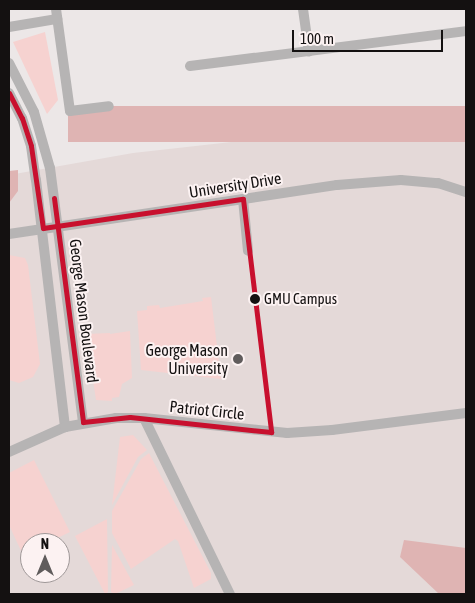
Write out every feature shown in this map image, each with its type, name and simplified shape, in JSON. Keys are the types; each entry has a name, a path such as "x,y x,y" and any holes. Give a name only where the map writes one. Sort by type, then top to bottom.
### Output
{"street":[{"path":"303,9 309,52"},
{"path":"9,27 56,14 70,111 109,106"},
{"path":"190,66 466,31"},
{"name":"George Mason Boulevard","path":"9,63 34,112 43,136 50,168 83,422"},
{"name":"George Mason Boulevard","path":"9,93 22,118 31,146 43,228 65,427"},
{"name":"University Drive","path":"9,234 337,185 414,181 438,183 466,192"},
{"path":"243,199 248,251"},
{"name":"Patriot Circle","path":"9,452 65,427 83,422 130,417 287,433 332,430 466,413"},
{"path":"144,418 230,594"}],"shaded area":[{"path":"45,32 58,100 47,114 13,42"},
{"path":"68,106 466,106 466,142 68,142"},
{"name":"George Mason University","path":"466,116 466,594 9,594 9,175 133,153"},
{"path":"18,170 18,191 9,203 9,171"},
{"path":"9,255 25,258 28,265 40,364 33,377 19,383 9,380"},
{"path":"211,297 221,379 141,370 137,311 147,310 147,306 159,305 160,308 203,301 202,298"},
{"path":"130,331 132,378 122,384 119,397 112,398 112,401 96,400 86,334 110,334"},
{"path":"133,435 147,450 138,457 112,505 120,437"},
{"path":"149,453 211,573 211,579 194,588 178,541 175,539 131,569 112,533 112,511 141,459"},
{"path":"34,460 70,532 20,533 20,549 9,525 9,473"},
{"path":"107,519 108,592 105,594 75,536"},
{"path":"404,540 466,548 466,594 439,594 400,557"},
{"path":"112,545 134,585 115,594 111,592"}],"transit line":[{"path":"9,93 22,118 31,146 43,228 243,199 271,432"},
{"path":"54,198 83,422 130,417 271,432"}],"place":[{"name":"GMU Campus","path":"255,299"},
{"name":"George Mason University","path":"238,359"}]}
